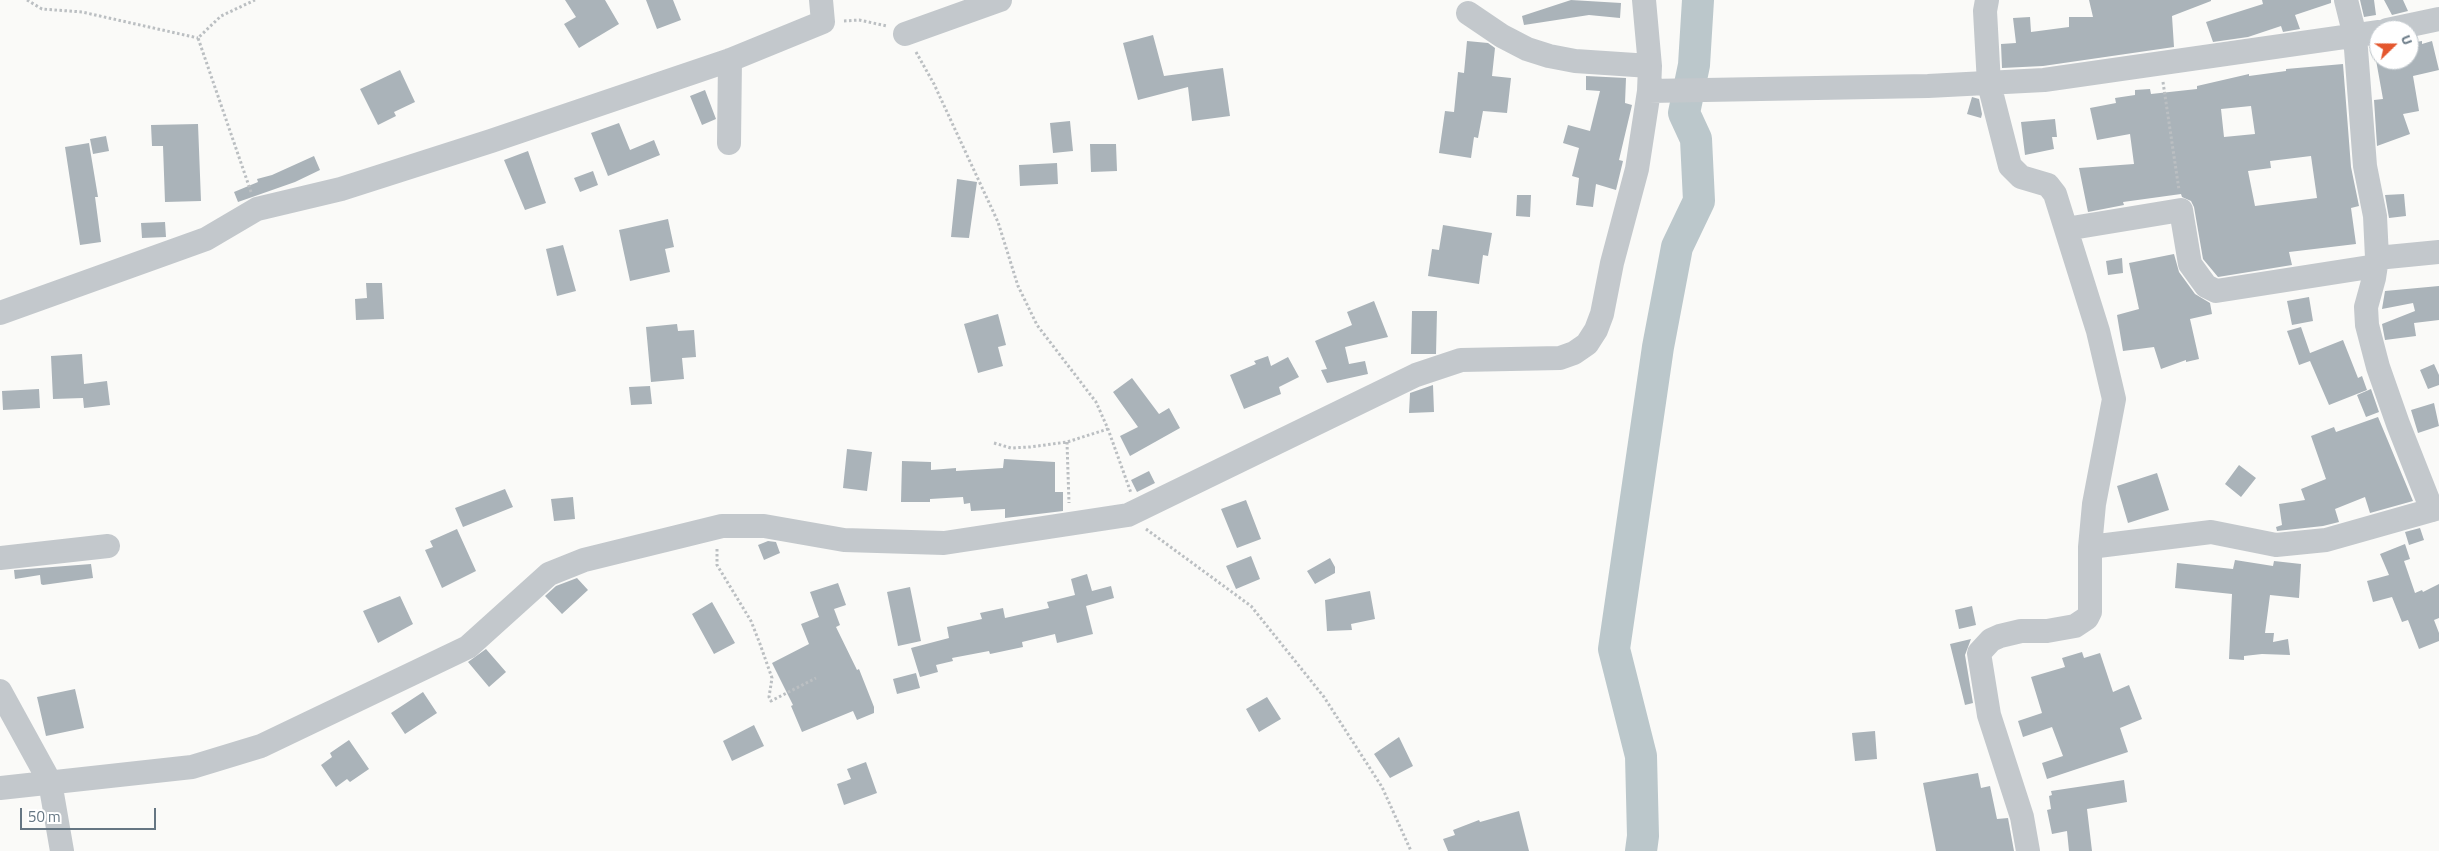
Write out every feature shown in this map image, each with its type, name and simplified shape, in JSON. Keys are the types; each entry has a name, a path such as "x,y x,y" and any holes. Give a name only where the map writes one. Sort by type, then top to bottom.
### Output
{"street":[{"path":"905,34 1000,0"},
{"path":"0,788 192,767 261,746 468,647 549,574 584,560 722,526 764,526 844,540 944,543 1133,512 1416,375 1461,360 1560,358 1574,353 1587,344 1596,330 1602,314 1612,263 1637,169 1650,66 1644,0"},
{"path":"1987,0 1985,11 1989,84 2010,166 2021,176 2048,185 2055,194 2098,330 2114,399 2094,504 2090,547 2090,612 2087,618 2075,626 2047,631 2021,631 2000,636 1990,640 1979,653 1990,715 2022,817 2028,851"},
{"path":"2090,547 2211,532 2276,545 2326,540 2436,509 2398,424 2378,367 2367,325 2366,307 2377,262 2375,216 2365,166 2355,36 2346,0"},
{"path":"0,313 206,239 257,209 341,189 491,142 730,60 822,11"},
{"path":"1468,13 1502,36 1527,49 1549,56 1575,62 1650,66"},
{"path":"2419,23 2439,19"},
{"path":"1648,91 1989,84 2044,80 2369,34"},
{"path":"729,143 730,60"},
{"path":"2066,229 2181,210 2190,264 2205,285 2214,290 2439,252"},
{"path":"0,558 108,546"},
{"path":"0,691 50,782 62,851"}],"path":[{"path":"27,0 29,3 42,9 82,12 198,38"},
{"path":"198,38 221,16 255,0"},
{"path":"822,11 882,24 905,34 934,84 998,222 1018,286 1037,325 1096,402 1108,429 1133,499 1133,512 1252,606 1324,697 1382,787 1411,851"},
{"path":"198,38 257,209"},
{"path":"2161,64 2181,210"},
{"path":"994,443 1011,448 1067,442 1108,429"},
{"path":"1067,442 1070,522"},
{"path":"722,526 715,556 717,565 751,621 757,636 772,678 770,699 774,701 816,678"}],"building":[{"path":"565,0 605,0 619,24 579,48 564,24 576,17"},
{"path":"646,0 673,0 681,20 657,29"},
{"path":"1571,0 1621,3 1620,18 1589,15 1524,25 1522,16"},
{"path":"2089,0 2211,1 2172,16 2174,47 2043,66 2002,68 2001,44 2016,43 2013,18 2030,17 2031,32 2069,27 2069,17 2093,17"},
{"path":"2262,0 2331,0 2331,3 2295,15 2300,29 2283,32 2281,26 2248,37 2213,42 2206,22 2263,4"},
{"path":"2360,0 2374,0 2376,15 2364,17"},
{"path":"2384,0 2403,0 2408,11 2392,15"},
{"path":"1153,35 1164,76 1223,68 1230,116 1192,121 1188,87 1138,100 1123,43"},
{"path":"1467,41 1488,43 1495,48 1492,76 1511,78 1507,113 1483,111 1478,138 1474,137 1471,158 1439,153 1445,111 1454,112 1458,72 1464,73"},
{"path":"2419,41 2422,41 2422,44 2432,41 2439,70 2413,76 2419,111 2403,114 2410,134 2377,146 2374,100 2383,99 2378,70 2419,70"},
{"path":"2343,64 2351,167 2359,206 2351,208 2356,244 2289,252 2292,265 2218,277 2203,259 2194,207 2191,201 2182,197 2181,194 2123,202 2124,205 2088,212 2079,168 2134,164 2130,134 2097,140 2090,108 2116,103 2115,98 2135,95 2135,90 2150,89 2151,94 2197,89 2197,86 2249,74 2249,76 2286,71 2286,69","holes":["2251,106 2255,134 2224,137 2221,109","2311,156 2317,198 2255,206 2248,171 2271,168 2270,161"]},
{"path":"400,70 415,102 394,112 396,116 378,125 360,89"},
{"path":"1586,76 1626,78 1625,103 1632,105 1619,160 1623,161 1616,190 1596,184 1593,207 1576,205 1579,178 1572,176 1579,148 1563,143 1568,125 1590,131 1600,91 1586,90"},
{"path":"705,90 716,119 702,125 690,96"},
{"path":"1972,97 1979,99 1981,118 1967,114"},
{"path":"2055,119 2057,137 2052,137 2054,149 2025,155 2021,122"},
{"path":"1070,121 1073,151 1053,153 1050,123"},
{"path":"619,123 630,150 654,140 660,155 608,176 591,133"},
{"path":"198,124 201,201 165,202 163,146 152,146 151,125"},
{"path":"106,136 109,151 93,154 90,139"},
{"path":"89,143 98,197 95,197 101,242 80,245 65,147"},
{"path":"1090,144 1116,144 1117,171 1091,172"},
{"path":"528,151 546,203 525,210 504,160"},
{"path":"314,156 320,170 295,182 238,202 234,192 258,182 257,179 272,175"},
{"path":"1057,163 1058,184 1020,186 1019,165"},
{"path":"593,171 598,185 580,192 574,178"},
{"path":"957,179 977,182 969,238 951,237"},
{"path":"2404,194 2406,216 2389,218 2385,195"},
{"path":"1517,195 1531,195 1530,217 1516,216"},
{"path":"668,219 674,247 665,249 670,272 630,281 619,230"},
{"path":"165,222 166,237 142,238 141,223"},
{"path":"1443,225 1492,233 1488,256 1483,255 1479,284 1428,276 1432,249 1439,250"},
{"path":"563,245 576,291 557,296 546,249"},
{"path":"2174,254 2179,272 2195,294 2210,303 2212,314 2190,319 2199,359 2186,362 2186,360 2161,369 2154,347 2123,351 2117,315 2139,309 2129,263"},
{"path":"2122,258 2123,273 2108,275 2106,261"},
{"path":"366,283 382,283 384,319 356,320 355,299 367,298"},
{"path":"2439,286 2439,320 2414,323 2416,336 2385,340 2382,324 2415,311 2413,303 2382,309 2385,291"},
{"path":"2309,297 2313,321 2292,325 2287,301"},
{"path":"1374,301 1388,337 1345,347 1349,364 1365,361 1368,374 1327,383 1321,370 1327,369 1315,341 1352,325 1347,312"},
{"path":"1412,311 1437,311 1436,354 1411,354"},
{"path":"998,314 1006,345 998,347 1003,366 978,373 964,324"},
{"path":"677,324 678,331 694,330 696,357 682,358 684,379 651,382 646,327"},
{"path":"2301,327 2310,353 2343,340 2358,378 2362,376 2367,390 2329,405 2310,361 2299,365 2287,331"},
{"path":"82,354 84,384 107,381 110,405 84,408 83,398 53,399 51,356"},
{"path":"1268,356 1271,366 1288,357 1299,377 1279,387 1281,394 1244,409 1230,375 1256,364 1254,361"},
{"path":"2434,364 2439,375 2439,385 2428,389 2420,370"},
{"path":"1132,378 1159,414 1169,408 1180,428 1130,456 1120,436 1138,427 1113,392"},
{"path":"1433,385 1434,412 1409,413 1410,393"},
{"path":"650,386 652,404 631,405 629,387"},
{"path":"39,389 40,408 3,410 2,391"},
{"path":"2371,389 2379,412 2366,417 2357,395"},
{"path":"2434,403 2439,426 2418,433 2411,410"},
{"path":"2378,417 2413,501 2370,513 2365,497 2335,509 2339,522 2323,526 2277,531 2276,527 2282,525 2279,504 2305,500 2301,489 2326,479 2311,436 2334,427 2336,432"},
{"path":"847,449 872,452 867,491 843,488"},
{"path":"1004,459 1055,462 1055,492 1063,492 1063,511 1005,518 1005,509 971,511 970,503 964,504 963,497 930,499 930,502 901,502 902,461 931,462 931,470 956,468 956,471 1003,468"},
{"path":"2239,465 2256,478 2241,497 2225,484"},
{"path":"1149,471 1155,483 1137,492 1131,480"},
{"path":"2157,473 2169,510 2128,523 2117,486"},
{"path":"505,489 513,507 463,527 455,508"},
{"path":"573,497 575,519 554,521 551,499"},
{"path":"1246,500 1261,539 1237,548 1221,509"},
{"path":"2420,528 2424,540 2409,545 2405,532"},
{"path":"457,529 476,571 442,588 425,550 433,547 430,541"},
{"path":"768,541 776,542 780,553 764,560 758,545"},
{"path":"2405,544 2410,559 2404,561 2415,593 2422,590 2423,592 2439,584 2439,618 2434,620 2439,633 2439,641 2419,649 2408,620 2402,622 2392,597 2373,602 2367,581 2389,575 2380,554"},
{"path":"1251,556 1260,579 1236,589 1226,566"},
{"path":"1330,558 1335,567 1335,573 1315,584 1307,571"},
{"path":"2235,560 2273,566 2274,561 2301,564 2299,598 2270,595 2265,633 2274,633 2273,642 2288,639 2290,655 2262,654 2244,656 2244,660 2229,659 2232,594 2175,588 2177,563 2233,569"},
{"path":"91,564 93,578 43,585 41,584 40,575 15,579 14,570"},
{"path":"1087,574 1092,591 1111,586 1114,598 1086,606 1093,634 1057,643 1055,634 1022,642 1023,647 990,654 989,651 952,658 953,661 936,665 938,672 920,677 911,648 949,638 947,627 982,619 980,613 1003,608 1005,618 1049,608 1047,602 1075,595 1071,579"},
{"path":"577,578 588,590 562,614 545,596 556,586"},
{"path":"838,583 846,605 834,609 840,625 836,627 857,670 859,669 874,707 874,713 857,720 853,711 802,732 791,706 793,705 772,663 809,644 801,624 819,617 810,592"},
{"path":"910,587 921,641 898,646 887,592"},
{"path":"1370,591 1375,619 1351,624 1352,630 1327,631 1325,600"},
{"path":"400,596 413,624 378,643 363,611"},
{"path":"712,602 735,643 714,654 692,614"},
{"path":"1972,606 1976,625 1959,629 1955,610"},
{"path":"1971,639 1965,655 1973,703 1965,705 1950,644"},
{"path":"486,649 506,672 489,687 468,662"},
{"path":"2082,652 2084,658 2100,653 2113,692 2129,685 2142,719 2120,728 2128,752 2047,779 2042,763 2063,756 2052,727 2023,737 2018,721 2042,713 2031,677 2065,667 2062,658"},
{"path":"916,673 920,688 897,694 893,679"},
{"path":"75,689 84,728 46,736 37,697"},
{"path":"423,692 437,713 405,734 391,713"},
{"path":"1267,697 1281,719 1259,732 1246,709"},
{"path":"754,725 764,746 732,761 723,741"},
{"path":"1875,731 1877,759 1855,761 1852,733"},
{"path":"1399,737 1413,766 1390,778 1374,754"},
{"path":"349,740 369,769 350,782 347,779 336,787 321,765 332,757 330,753"},
{"path":"866,762 877,793 844,805 837,784 851,779 847,769"},
{"path":"1978,773 1981,788 1990,786 1997,819 2008,818 2014,851 1936,851 1923,783"},
{"path":"2124,780 2127,802 2087,809 2092,851 2069,851 2067,831 2052,834 2047,810 2051,809 2049,796 2052,795 2051,791"},
{"path":"1519,811 1529,851 1448,851 1443,839 1455,835 1453,830 1479,820 1480,822"}],"waterway":[{"path":"1641,851 1643,836 1641,756 1614,649 1658,347 1677,247 1699,201 1696,139 1684,113 1694,65 1698,0"}]}
